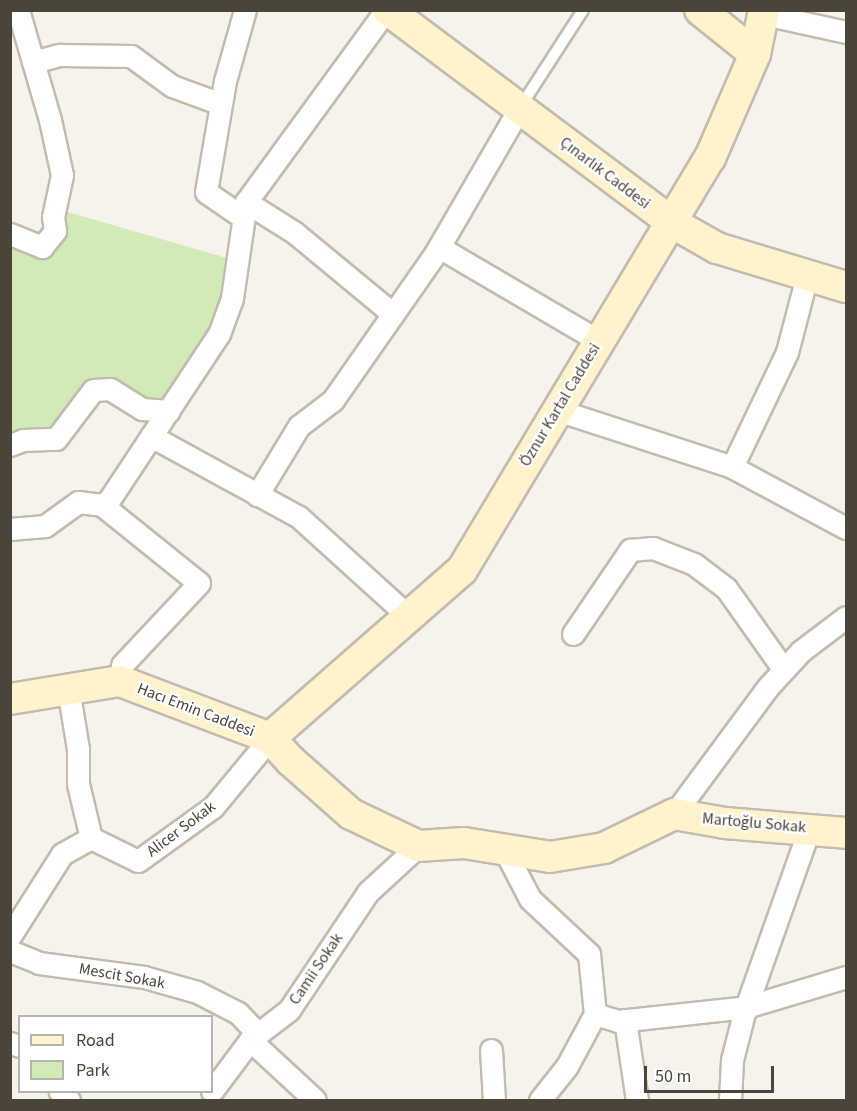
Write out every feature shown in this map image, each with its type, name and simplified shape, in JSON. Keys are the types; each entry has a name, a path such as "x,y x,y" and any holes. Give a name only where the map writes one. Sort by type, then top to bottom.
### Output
{"street":[{"path":"10,234 42,247 55,231 53,217 58,205 62,176 18,10"},
{"path":"245,10 221,104 206,192 295,233 393,314"},
{"path":"102,505 169,411 219,334 232,298 243,209 387,10"},
{"name":"Çınarlık Caddesi","path":"387,10 671,222 717,248 846,287"},
{"path":"700,10 755,54"},
{"path":"764,12 846,32"},
{"name":"Öznur Kartal Caddesi","path":"270,738 462,570 710,158 755,54 764,12"},
{"path":"33,62 60,55 131,56 172,86 221,104"},
{"path":"256,495 299,426 333,400 439,247 519,109"},
{"path":"439,247 599,341"},
{"path":"732,467 787,352 807,276"},
{"path":"10,445 23,440 56,439 93,390 110,389 142,409 169,411"},
{"path":"557,410 732,467 846,528"},
{"path":"151,436 298,517 408,616"},
{"path":"10,529 45,526 78,502 102,505 199,583 122,665 120,681"},
{"path":"573,634 630,550 653,548 694,564 726,588 784,670"},
{"path":"418,846 464,843 550,857 604,848 674,814 784,670 801,651 846,617"},
{"name":"Hacı Emin Caddesi","path":"10,699 120,681 270,738 291,761 351,814 418,846"},
{"path":"10,936 62,854 91,838 78,784 78,749 68,688"},
{"name":"Alicer Sokak","path":"91,838 138,861 213,807 270,738"},
{"name":"Martoğlu Sokak","path":"674,814 725,823 810,827 846,833"},
{"path":"730,1101 732,1060 746,1006 810,827"},
{"name":"Camii Sokak","path":"213,1088 254,1037 289,1010 368,892 418,846"},
{"path":"504,849 530,899 589,954 595,1014 567,1066 540,1101"},
{"name":"Mescit Sokak","path":"10,951 39,963 144,977 197,992 238,1013 254,1037 315,1101"},
{"path":"595,1014 626,1020 746,1006 846,977"},
{"path":"626,1020 638,1101"},
{"path":"491,1050 494,1101"}],"lane":[{"path":"519,109 583,10"}],"green space":[{"path":"64,211 234,260 213,332 170,395 154,403 142,403 93,379 53,434 21,436 11,431 10,239 38,255"}]}
